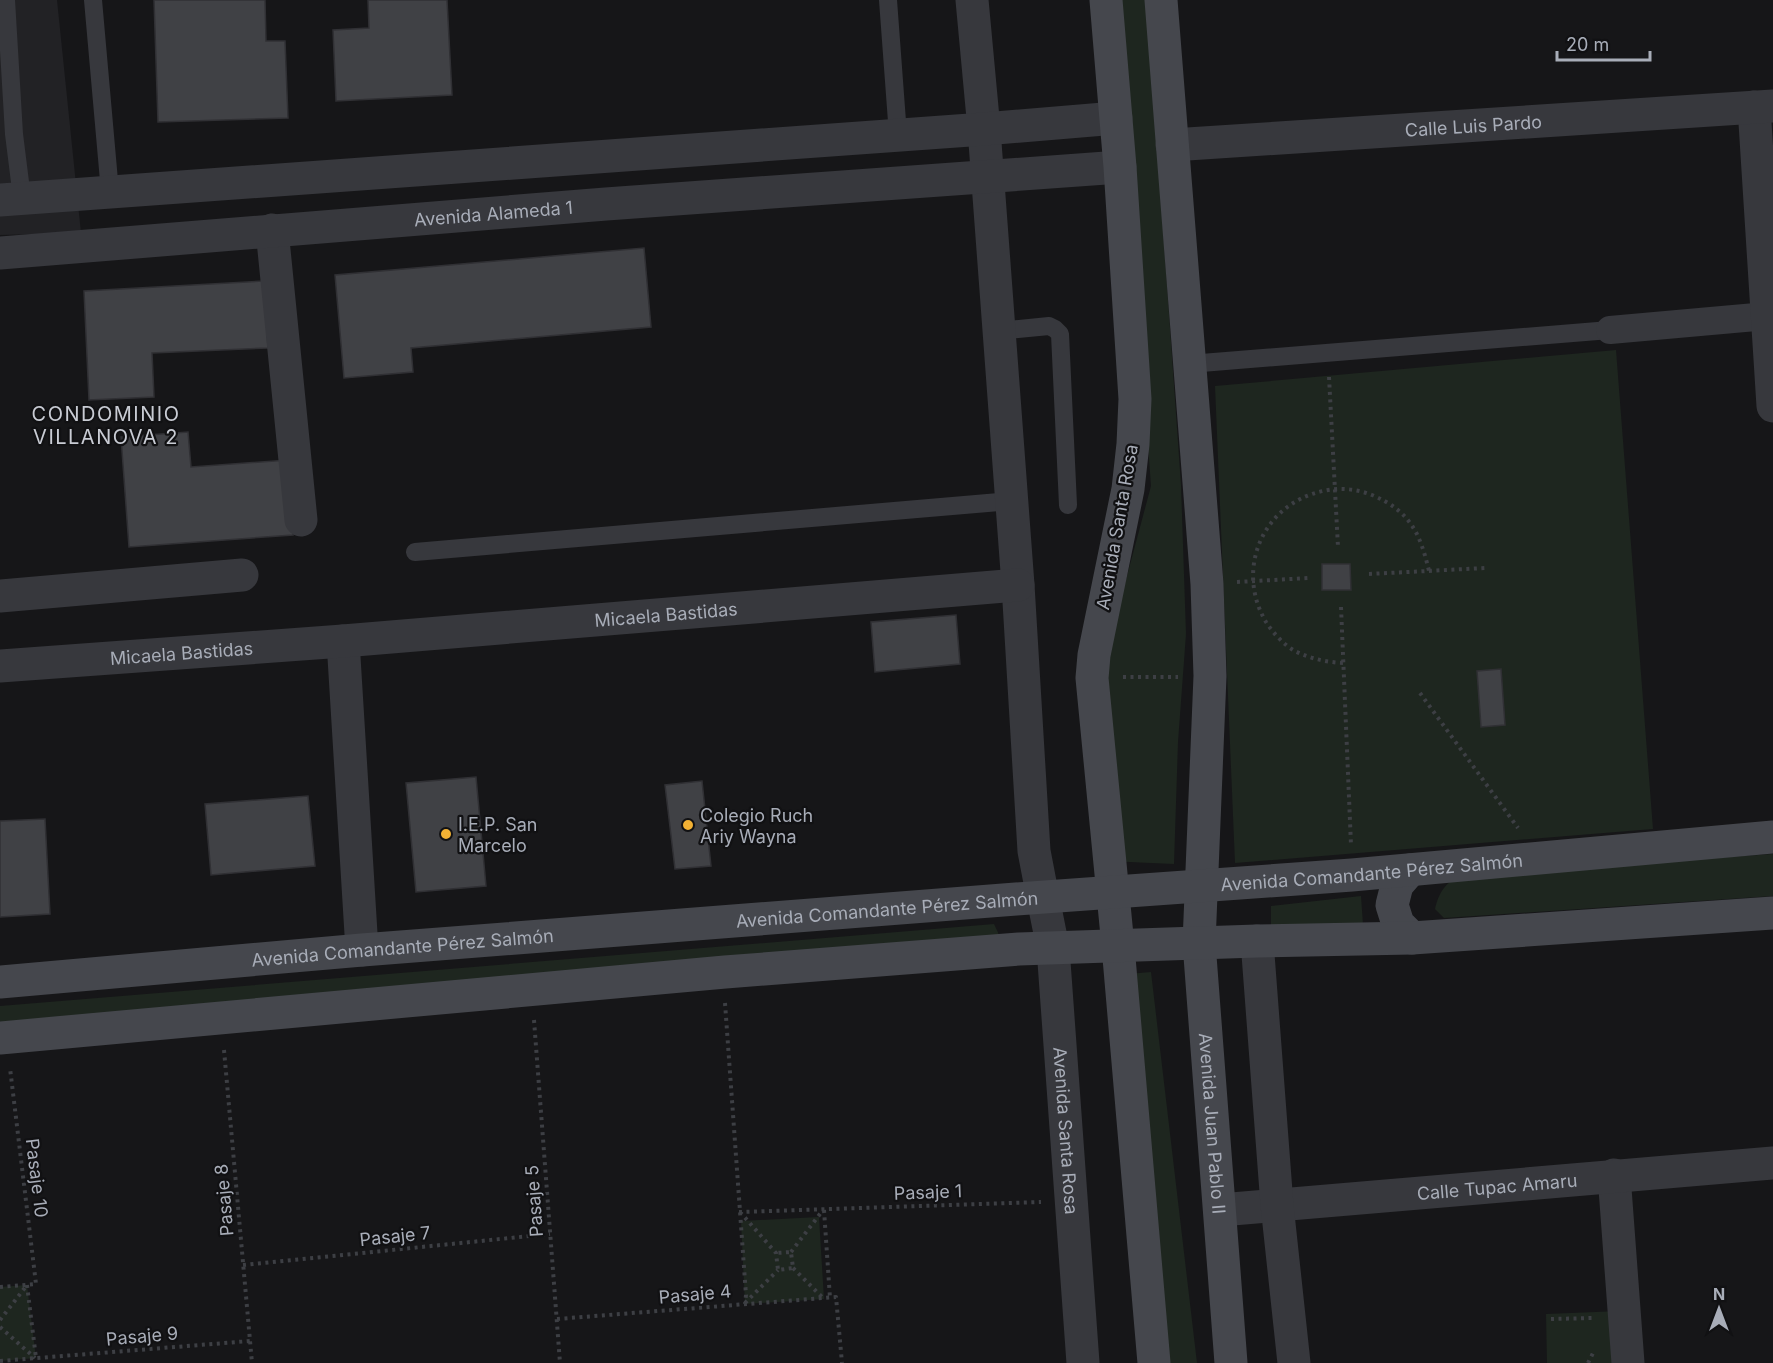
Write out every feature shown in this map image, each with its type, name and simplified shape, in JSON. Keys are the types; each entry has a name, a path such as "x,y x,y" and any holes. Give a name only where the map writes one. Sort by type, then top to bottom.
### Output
{"main road":[{"name":"Avenida Santa Rosa","path":"1106,0 1120,167 1135,399 1128,489 1094,655 1092,678 1118,946"},
{"path":"1161,0 1207,584 1210,676 1202,886"},
{"name":"Avenida Comandante Pérez Salmón","path":"0,982 362,950 1352,875 1773,837"},
{"path":"1410,870 1396,885 1392,904 1398,924 1412,938"},
{"name":"Avenida Juan Pablo II","path":"1202,886 1199,943 1232,1363"},
{"path":"0,1038 725,972 1053,948 1412,938 1773,913"},
{"path":"1118,946 1154,1363"}],"street":[{"path":"972,0 984,129 1018,585 1034,851 1043,898"},
{"path":"1764,106 1767,316 1773,406"},
{"name":"Calle Luis Pardo","path":"1172,145 1764,106"},
{"path":"11,199 1116,118"},
{"path":"567,159 555,164 552,169 553,195 558,203 567,207"},
{"name":"Avenida Alameda 1","path":"0,253 567,207 1120,167"},
{"path":"272,230 301,520"},
{"path":"1610,330 1767,316"},
{"path":"0,596 242,575"},
{"name":"Micaela Bastidas","path":"0,666 343,641 1018,585"},
{"path":"343,641 362,950"},
{"name":"Avenida Santa Rosa","path":"1043,898 1053,948 1083,1363"},
{"path":"1257,941 1276,1205 1294,1363"},
{"name":"Calle Tupac Amaru","path":"1220,1210 1773,1163"},
{"path":"1614,1175 1628,1363"}],"lane":[{"path":"6,0 14,134 11,199"},
{"path":"93,0 110,192"},
{"path":"888,0 898,135"},
{"path":"998,331 1049,326 1055,328 1060,334 1068,505"},
{"path":"1189,364 1610,330"},
{"path":"415,552 1011,501"}],"path":[{"path":"1327,353 1338,547"},
{"path":"1343,663 1318,661 1293,650 1272,632 1258,608 1252,582 1255,554 1266,529 1285,508 1308,494 1335,488 1363,491 1388,502 1409,520 1423,544 1429,571"},
{"path":"1369,574 1485,568"},
{"path":"1207,584 1308,578"},
{"path":"1341,607 1352,875"},
{"path":"1092,678 1210,676"},
{"path":"1420,693 1542,859"},
{"path":"725,1022 745,1304"},
{"name":"Pasaje 5","path":"535,1036 560,1363"},
{"name":"Pasaje 8","path":"224,1057 252,1363"},
{"name":"Pasaje 10","path":"11,1075 36,1284 27,1285"},
{"name":"Pasaje 1","path":"739,1212 1033,1202"},
{"path":"824,1210 791,1252 793,1268 824,1299"},
{"path":"824,1210 830,1298"},
{"path":"739,1212 776,1253 778,1270"},
{"name":"Pasaje 7","path":"243,1265 550,1234"},
{"path":"776,1253 791,1252"},
{"path":"745,1304 778,1270 793,1268"},
{"path":"0,1287 27,1285"},
{"path":"0,1320 27,1285"},
{"path":"27,1285 36,1358"},
{"name":"Pasaje 4","path":"557,1319 836,1297 842,1363"},
{"path":"1551,1319 1603,1317"},
{"path":"0,1327 36,1358"},
{"name":"Pasaje 9","path":"0,1361 250,1341"}],"shaded area":[{"path":"0,0 57,0 81,233 0,235"},
{"path":"1116,0 1147,0 1181,485 1186,634 1178,742 1174,864 1107,861 1104,662 1151,486"},
{"path":"1616,350 1653,829 1235,863 1215,386"},
{"path":"1773,854 1773,896 1444,918 1435,909 1444,889 1461,875"},
{"path":"1361,896 1364,939 1271,936 1271,906"},
{"path":"994,924 1002,941 0,1032 0,1006"},
{"path":"1151,972 1197,1363 1157,1363 1116,975"},
{"path":"819,1217 824,1299 745,1304 741,1221"},
{"path":"27,1285 36,1358 0,1361 0,1287"},
{"path":"1620,1311 1622,1363 1547,1363 1546,1314"}],"building":[{"path":"154,0 265,0 266,41 285,41 288,118 158,122"},
{"path":"368,0 447,0 452,95 336,101 333,30 369,28"},
{"path":"644,248 651,327 411,348 413,372 344,378 335,275"},
{"path":"264,281 268,348 152,353 154,397 89,400 84,291"},
{"path":"188,432 191,467 288,460 293,535 129,547 121,437"},
{"path":"1322,564 1350,564 1351,590 1322,590"},
{"path":"956,615 960,664 875,672 871,622"},
{"path":"1501,669 1505,725 1481,727 1477,671"},
{"name":"I.E.P. San Marcelo","path":"476,777 486,886 416,892 406,783"},
{"name":"Colegio Ruch Ariy Wayna","path":"702,781 711,866 675,869 665,785"},
{"path":"308,796 315,866 211,875 205,804"},
{"path":"45,819 50,914 0,917 0,821"}],"place":[{"name":"Colegio Ruch Ariy Wayna","path":"688,825"},
{"name":"I.E.P. San Marcelo","path":"446,834"}],"district":[{"name":"CONDOMINIO VILLANOVA 2","path":"106,426"}]}
